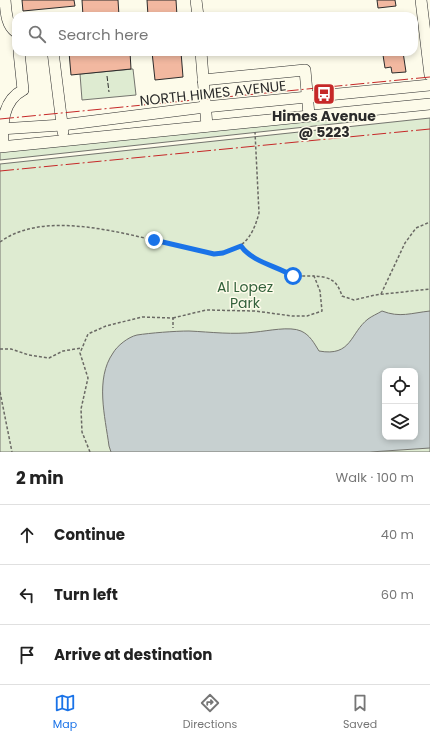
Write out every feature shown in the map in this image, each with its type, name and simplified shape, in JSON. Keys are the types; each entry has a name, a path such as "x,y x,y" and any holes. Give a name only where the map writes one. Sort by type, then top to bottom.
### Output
{"street":[{"path":"5,0 9,23 12,29"},
{"path":"196,0 198,12"},
{"path":"421,0 430,75"},
{"path":"19,56 23,90 14,94 6,109 1,128 1,146 430,104"},
{"path":"53,56 64,140"},
{"path":"201,56 207,126"},
{"path":"203,80 305,70 309,115"},
{"name":"NORTH HIMES AVENUE","path":"1,128 62,125 205,107 430,85"}],"path":[{"path":"0,242 14,234 26,230 58,225 91,228 214,254 241,246 252,231 259,213 255,131"},
{"path":"380,294 405,243 416,228 430,222"},
{"path":"241,246 244,250 267,264 280,268 293,276 326,277 339,286 342,296 354,300 380,294 430,289"},
{"path":"90,452 82,432 81,409 88,378 80,353 88,334 106,326 142,317 173,318 206,310 255,311 292,316 307,316 322,311 320,291 314,276"},
{"path":"173,318 173,328"},
{"path":"0,349 11,349 29,355 49,358 63,351 82,348"},
{"path":"0,392 12,452"}],"green space":[{"path":"133,69 136,95 82,100 80,74"},
{"path":"361,115 361,121 0,160 0,152"},
{"name":"Al Lopez Park","path":"430,118 430,452 0,452 0,164"}],"shaded area":[{"path":"382,311 400,315 430,311 430,448 370,452 111,452 104,410 104,374 107,363 115,350 123,342 130,338 142,334 177,331 239,333 291,329 301,331 307,335 319,351 330,352 344,347 362,325"}],"building":[{"path":"22,0 74,0 75,6 23,11"},
{"path":"82,0 118,0 119,12 83,12"},
{"path":"147,0 176,0 177,12 148,12"},
{"path":"377,0 395,0 396,6 378,8"},
{"path":"69,56 130,56 131,69 71,75"},
{"path":"152,56 181,56 183,77 155,80"},
{"path":"383,56 404,56 406,72 392,73 391,67 385,68"}],"fence":[{"path":"107,76 109,92"}],"power":[{"path":"0,119 430,77"},
{"path":"0,171 430,129"}],"place":[{"name":"Himes Avenue @ 5223","path":"324,94"}],"route":[{"path":"154,240 214,254 223,253 241,246 244,250 267,264 280,268 293,276"}]}
